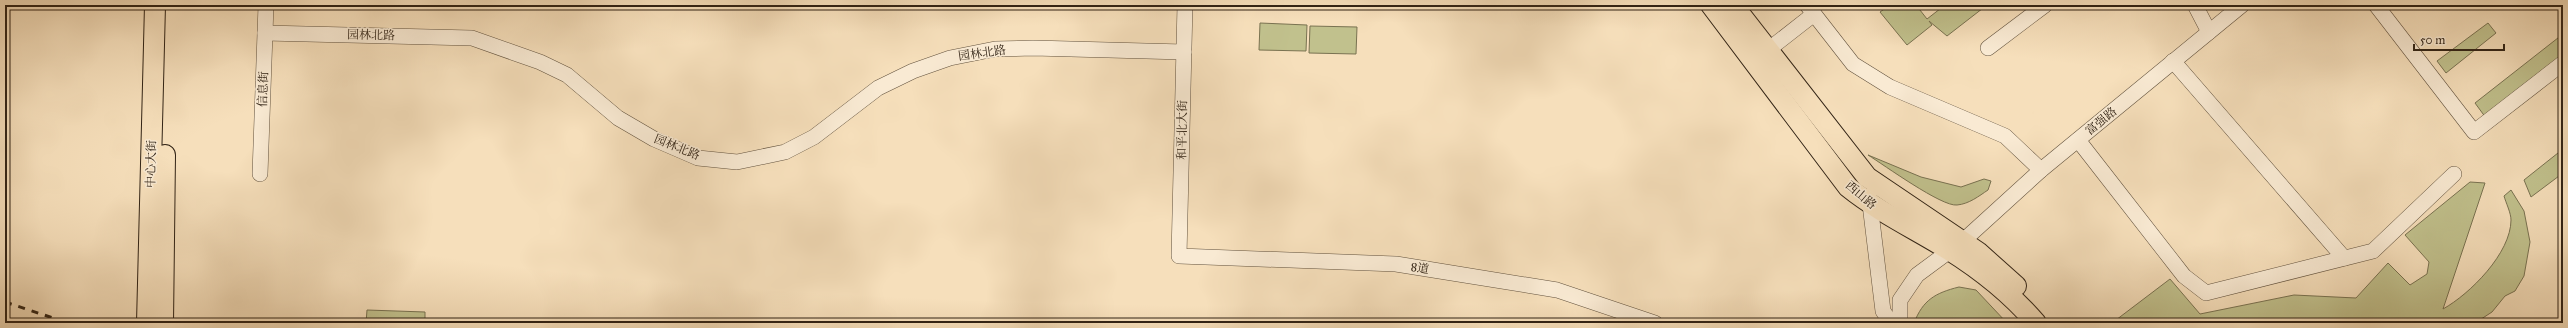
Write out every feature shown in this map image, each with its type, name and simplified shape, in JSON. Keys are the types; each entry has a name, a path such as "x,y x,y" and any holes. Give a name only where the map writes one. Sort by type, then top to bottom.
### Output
{"main road":[{"name":"中心大街","path":"148,323 155,5"},
{"name":"中心大街","path":"163,323 167,5"},
{"name":"西山路","path":"1711,5 1848,187 1870,204 1956,246 2018,302 2036,323"},
{"name":"西山路","path":"1733,5 1867,177 1956,246 2035,303 2048,323"}],"street":[{"name":"信息街","path":"260,174 266,5"},
{"name":"和平北大街","path":"1179,256 1185,5"},
{"path":"1988,48 2045,5"},
{"path":"2195,5 2208,32"},
{"name":"富强路","path":"1900,323 1900,300 1917,275 1956,246 2041,170 2242,5"},
{"path":"2376,5 2474,132 2563,63"},
{"path":"1768,50 1810,10 1853,64 1890,87 2005,136 2041,170"},
{"name":"园林北路","path":"265,33 472,38 540,62 567,75 618,118 654,139 698,158 737,162 785,152 814,137 878,88 913,71 950,58 995,49 1033,48 1184,52"},
{"path":"2173,61 2344,258"},
{"path":"2078,140 2184,276 2206,293 2373,251 2454,174"},
{"path":"1867,177 1883,311 1891,323"},
{"name":"8道","path":"1179,256 1396,264 1557,290 1655,323"}],"green space":[{"path":"1890,5 1916,5 1927,19 1945,5 1987,5 1947,36 1929,21 1932,25 1907,45 1880,12"},
{"path":"1260,23 1307,25 1306,51 1259,50"},
{"path":"2488,23 2496,33 2446,73 2437,61"},
{"path":"1310,26 1357,27 1356,54 1309,53"},
{"path":"2563,34 2563,58 2486,118 2475,103"},
{"path":"2563,149 2563,173 2531,197 2524,180"},
{"path":"1868,155 1921,177 1961,187 1984,179 1991,181 1988,190 1974,199 1957,205 1950,204 1926,193"},
{"path":"2470,182 2485,183 2443,309 2454,302 2476,283 2497,259 2509,233 2511,217 2504,196 2511,190 2524,211 2530,242 2524,276 2515,291 2505,296 2492,312 2475,323 2112,323 2170,279 2200,314 2294,295 2356,298 2388,263 2410,285 2427,274 2429,262 2405,235"},
{"path":"1959,287 1976,290 2007,323 1914,323 1921,309 1931,299 1943,292"},
{"path":"367,310 425,312 425,323 366,323"}],"railway":[{"path":"5,302 68,323"}]}
